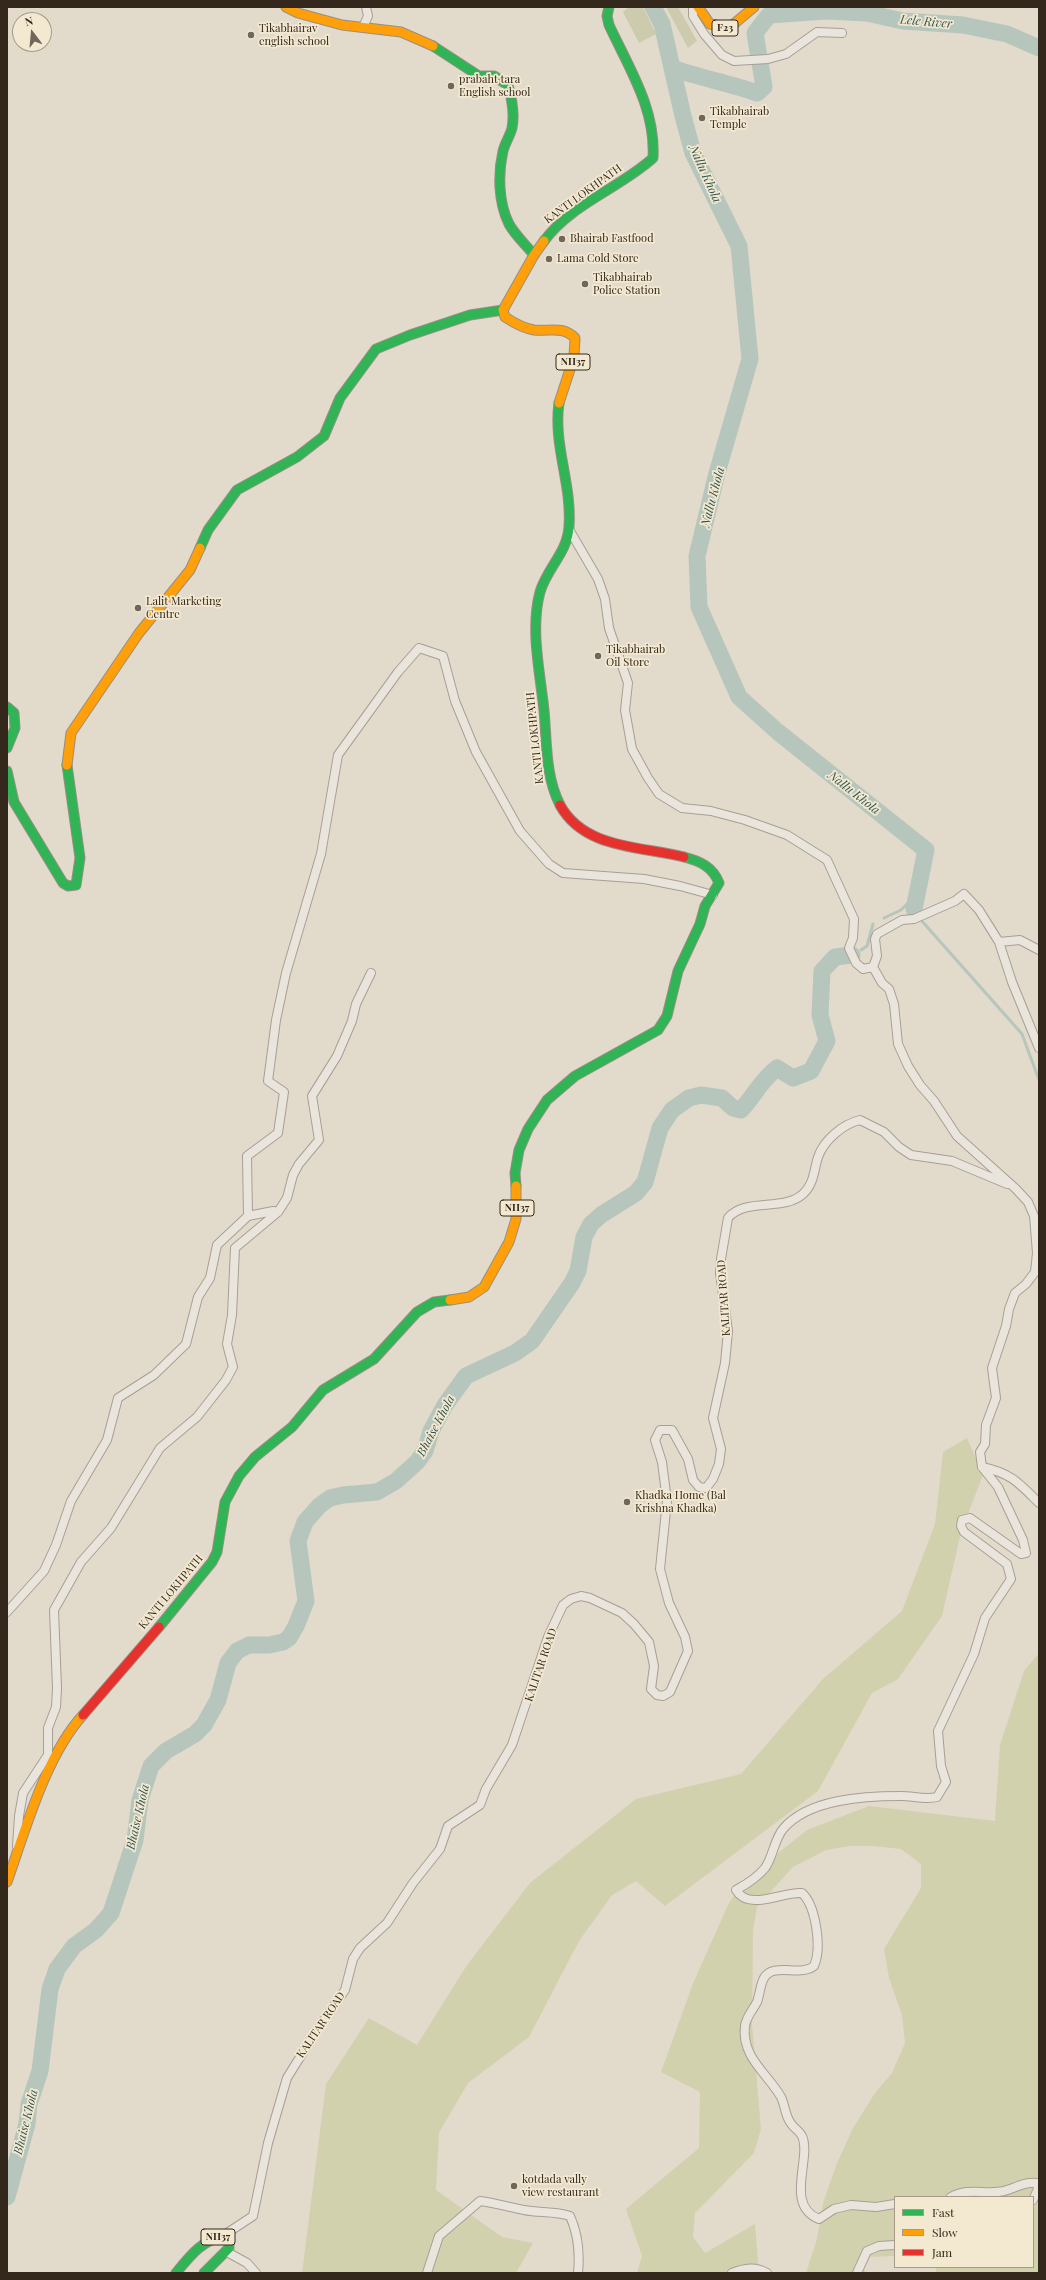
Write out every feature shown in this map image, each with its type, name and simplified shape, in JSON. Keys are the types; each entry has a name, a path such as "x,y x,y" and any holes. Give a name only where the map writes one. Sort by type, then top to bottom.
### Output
{"main road":[{"path":"286,7 298,13 321,20 401,32 436,48 479,76 494,76 508,85 513,102 513,114 512,128 503,150 500,174 501,200 509,224 534,255"},
{"name":"KANTI LOKHPATH","path":"7,1882 54,1760 74,1726 103,1694 215,1557 224,1502 243,1472 267,1446 292,1427 323,1390 374,1359 417,1312 434,1302 469,1297 484,1287 509,1242 516,1219 517,1198 515,1173 519,1150 528,1129 547,1100 574,1076 596,1062 643,1040 658,1030 667,1016 683,957 700,924 705,906 720,883 714,870 690,858 623,846 595,838 567,817 558,804 552,784 548,756 538,648 539,594 545,578 563,551 570,531 565,478 556,425 563,386 576,353 575,338 566,330 537,330 516,325 505,317 503,310 534,255 548,235 561,223 616,183 640,170 653,158 653,141 649,117 637,81 609,25 607,16 609,7"},
{"name":"F23","path":"698,7 710,24 729,28 754,7"},
{"path":"7,771 14,802 63,883 68,886 76,885 80,858 66,760 71,733 89,705 105,686 139,633 190,570 208,530 237,490 297,457 324,436 340,398 376,350 410,335 470,315 503,310"},
{"path":"7,707 14,713 15,728 7,748"},
{"name":"NH37","path":"176,2273 186,2260 208,2241 225,2237 229,2242 226,2252 204,2273"}],"street":[{"path":"364,27 368,16 366,7"},
{"path":"693,7 693,16 696,22 722,55 734,61 768,59 786,54 817,32 842,33"},
{"path":"570,531 598,579 605,599 609,628 628,683 625,710 632,749 648,778 659,794 682,808 711,811 745,820 787,835 827,860 854,919 853,938 849,948 856,963 864,969 873,967"},
{"path":"248,1216 247,1156 278,1133 284,1092 268,1081 276,1020 286,973 321,854 338,755 398,672 419,648 443,656 455,701 476,752 520,831 549,864 563,873 644,879 713,895"},
{"path":"894,2204 876,2207 851,2205 834,2209 818,2219 808,2212 800,2189 804,2142 799,2131 790,2122 776,2089 752,2060 745,2038 744,2026 758,2000 764,1978 768,1974 779,1971 810,1970 814,1966 818,1955 817,1930 809,1902 802,1893 791,1893 780,1898 749,1900 744,1899 736,1890 751,1882 766,1867 783,1830 798,1815 816,1806 878,1797 902,1796 928,1799 937,1797 943,1790 946,1782 941,1766 938,1731 974,1654 985,1618 1011,1579 1007,1564 964,1532 961,1526 962,1520 970,1518 1021,1554 1026,1553 1026,1547 998,1487 982,1467 980,1452 985,1444 986,1425 996,1398 992,1368 1015,1292 1026,1284 1035,1272 1037,1253 1034,1216 1028,1202 1016,1188 957,1136 916,1079 898,1044 894,1004 889,989 882,983 873,967 877,956 875,939 877,934 902,920 914,919 955,901 964,894 979,910 999,942 1012,982 1039,1048"},
{"path":"999,942 1020,940 1039,950"},
{"path":"16,1856 18,1816 23,1792 48,1755 48,1728 56,1706 57,1688 54,1610 81,1562 111,1528 160,1448 197,1417 226,1380 233,1367 227,1344 232,1315 235,1248 278,1212 287,1198 293,1175 299,1164 319,1140 312,1096 337,1056 352,1021 356,1004 371,973"},
{"name":"KALITAR ROAD","path":"222,2237 253,2216 268,2143 287,2078 314,2033 345,1990 353,1959 360,1948 386,1923 413,1882 440,1850 448,1826 480,1805 486,1789 512,1745 548,1637 564,1605 571,1599 581,1596 590,1598 622,1614 634,1624 649,1642 654,1666 651,1689 657,1695 663,1696 670,1692 688,1651 685,1637 669,1603 660,1569 667,1501 662,1462 655,1440 660,1430 672,1430 688,1459 693,1480 699,1487 706,1488 716,1472 721,1449 713,1418 725,1363 728,1331 720,1272 728,1218 732,1213 746,1208 791,1200 803,1194 815,1174 820,1151 844,1125 860,1120 884,1132 898,1147 910,1155 952,1161 1016,1188"},
{"path":"7,1612 44,1571 56,1545 71,1501 106,1440 118,1398 154,1375 186,1344 198,1297 210,1278 218,1245 248,1216 273,1211 278,1212"},
{"path":"982,1467 1001,1471 1014,1479 1039,1503"},
{"path":"955,2196 966,2192 1003,2191 1031,2182 1037,2184 1038,2189 1034,2198"},
{"path":"426,2273 439,2236 480,2201 499,2203 524,2210 557,2212 570,2216 575,2227 579,2248 578,2273"},
{"path":"857,2273 867,2251 879,2246 894,2245"},
{"path":"226,2252 247,2263 256,2273"},
{"path":"732,2273 745,2268 754,2268 767,2273"}],"green space":[{"path":"629,7 643,7 656,34 639,43 623,12"},
{"path":"666,7 678,7 697,41 688,48"},
{"path":"967,1438 983,1475 961,1532 942,1616 898,1679 872,1693 818,1791 665,1906 636,1881 612,1895 579,1941 529,2037 468,2083 439,2133 436,2190 502,2237 533,2243 516,2273 302,2273 326,2084 369,2018 417,2045 467,1965 530,1883 636,1799 741,1774 823,1679 902,1611 935,1524 943,1452"},
{"path":"1039,1653 1039,2273 936,2273 936,2268 1034,2268 1034,2196 894,2196 894,2256 870,2257 864,2269 866,2273 806,2273 817,2239 823,2203 837,2163 853,2128 875,2093 892,2073 905,2043 902,2015 889,1978 884,1949 921,1888 921,1864 901,1849 873,1846 850,1846 826,1850 793,1867 757,1907 753,1931 752,2024 761,2129 754,2153 695,2213 693,2237 705,2253 755,2224 759,2273 637,2273 642,2256 626,2209 699,2148 700,2092 661,2072 694,1981 728,1905 743,1881 807,1830 869,1806 995,1821 1000,1745 1024,1671"}],"waterway":[{"name":"Nallu Khola","path":"653,7 662,24 693,153 739,246 750,359 717,473 697,556 699,607 739,697 778,732 926,850 914,909"},
{"name":"Lele River","path":"672,68 757,93 764,87 755,33 769,15 826,11 867,13 903,21 963,25 1007,34 1039,48"},
{"path":"884,918 901,910 917,894"},
{"path":"921,920 1022,1034 1039,1080"},
{"path":"861,950 867,946 873,924"},
{"name":"Bhaise Khola","path":"7,2197 27,2124 29,2104 40,2071 50,1989 57,1969 74,1946 96,1930 111,1913 135,1840 140,1800 151,1766 166,1751 195,1734 204,1725 218,1700 228,1663 237,1651 249,1645 269,1645 283,1642 289,1638 296,1626 306,1601 298,1541 305,1522 319,1506 330,1498 343,1495 377,1492 396,1481 417,1462 425,1451 431,1431 445,1405 466,1376 515,1353 532,1341 572,1283 578,1271 584,1237 591,1224 601,1215 636,1193 645,1182 660,1128 672,1110 689,1098 701,1095 722,1098 733,1108 741,1110 766,1078 777,1068 793,1078 811,1071 827,1041 820,1015 822,971 835,957 852,955"}],"traffic: fast":[{"path":"544,241 555,228 582,206 640,169 653,158 653,140 646,106 633,73 609,25 607,16 609,7"},
{"path":"433,46 479,76 494,76 508,85 512,101 513,117 512,128 501,160 501,197 505,215 511,228 534,255"},
{"path":"200,548 208,530 237,490 297,457 324,436 340,398 376,349 410,335 470,315 503,310"},
{"path":"559,403 558,434 568,495 569,526 565,544 547,575 540,592 537,606 536,636 549,770 555,794 560,805"},
{"path":"7,707 14,713 15,728 7,748"},
{"path":"7,771 14,802 63,883 68,886 76,885 80,858 67,765"},
{"path":"516,1186 515,1173 519,1150 528,1129 547,1100 575,1076 658,1030 667,1016 678,971 700,924 705,906 719,883 710,869 695,860 684,857"},
{"path":"159,1627 212,1562 217,1552 225,1502 239,1476 255,1457 292,1427 323,1390 374,1359 417,1312 434,1302 450,1300"},
{"path":"176,2273 197,2249 210,2241 225,2237 229,2242 229,2248 204,2273"}],"traffic: slow":[{"path":"286,7 298,13 342,25 401,32 433,46"},
{"path":"698,7 710,24 729,28 754,7"},
{"path":"544,241 534,255 503,310 505,317 522,327 534,330 560,330 575,338 574,357 559,403"},
{"path":"67,765 71,733 139,633 190,570 200,548"},
{"path":"450,1300 469,1297 484,1287 509,1242 516,1219 516,1186"},
{"path":"7,1882 29,1817 47,1772 58,1751 83,1715"}],"traffic: jam":[{"path":"560,805 570,819 583,830 598,838 632,847 684,857"},
{"path":"83,1715 159,1627"}],"place":[{"name":"Tikabhairav english school","path":"251,35"},
{"name":"prabaht tara English school","path":"451,86"},
{"name":"Tikabhairab Temple","path":"702,118"},
{"name":"Bhairab Fastfood","path":"562,239"},
{"name":"Lama Cold Store","path":"549,259"},
{"name":"Tikabhairab Police Station","path":"585,284"},
{"name":"Lalit Marketing Centre","path":"138,608"},
{"name":"Tikabhairab Oil Store","path":"598,656"},
{"name":"Khadka Home (Bal Krishna Khadka)","path":"627,1502"},
{"name":"kotdada vally view restaurant","path":"514,2186"}]}
